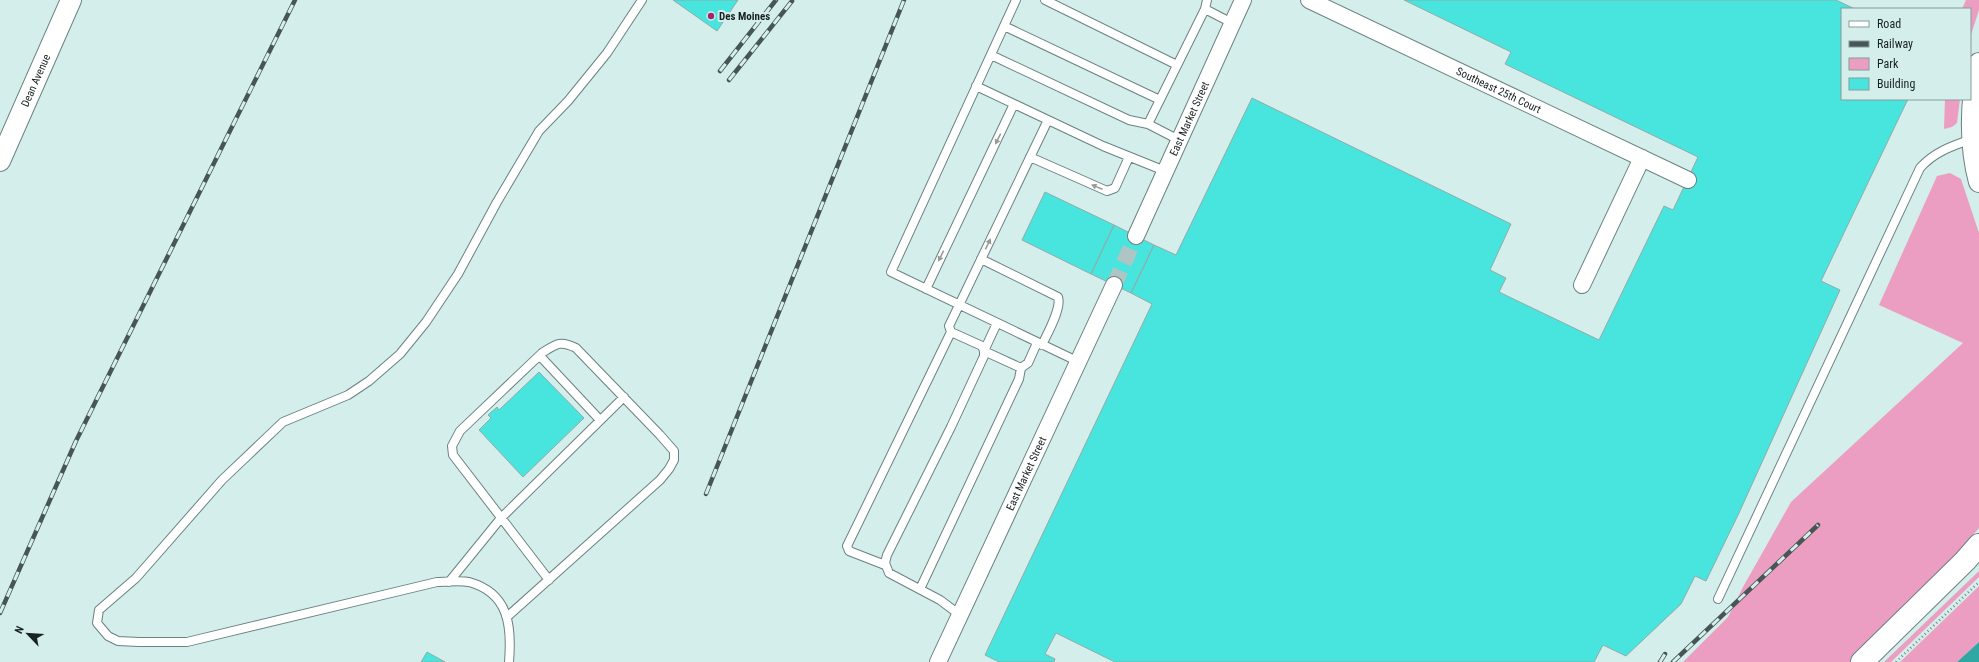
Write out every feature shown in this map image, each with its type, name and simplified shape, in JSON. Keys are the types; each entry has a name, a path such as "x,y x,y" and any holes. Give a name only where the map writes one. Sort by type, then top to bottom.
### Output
{"main road":[{"path":"1862,662 1965,562 1979,545"}],"street":[{"name":"Dean Avenue","path":"2,153 71,0"},
{"name":"East Market Street","path":"1136,236 1243,0"},
{"name":"Southeast 25th Court","path":"1309,0 1688,180"},
{"path":"1979,63 1973,102 1972,139 1979,182"},
{"path":"1582,285 1642,158"},
{"name":"East Market Street","path":"938,662 1114,285"}],"lane":[{"path":"509,662 510,633 508,616 492,592 468,582 437,582 188,642 139,642 118,640 108,636 97,623 99,610 136,578 222,480 283,422 348,395 369,381 400,354 426,322 458,274 501,195 539,131 568,101 607,53 642,0"},
{"path":"1016,0 891,272 1079,362"},
{"path":"1045,0 1177,65"},
{"path":"1148,124 1205,9 1206,0"},
{"path":"1205,9 1232,23"},
{"path":"1004,26 1160,100"},
{"path":"990,55 1129,120 1148,124 1179,140"},
{"path":"976,86 1129,157 1165,171"},
{"path":"926,289 1014,104"},
{"path":"885,565 848,551 847,546 951,332 949,326 1048,120"},
{"path":"1718,599 1920,168 1928,158 1946,148 1972,139"},
{"path":"1030,157 1107,191 1115,188 1129,157"},
{"path":"920,589 1019,379 1021,368 1028,363 1040,344 1057,312 1060,302 1058,297 981,259"},
{"path":"960,615 940,600 889,573 885,565 887,555 951,426 984,356 984,351 997,323"},
{"path":"951,332 977,343 984,351 1021,368"},
{"path":"508,616 549,580 660,480 674,460 674,451 576,348 567,344 557,343 540,356 460,431 452,446 453,455 549,580"},
{"path":"540,356 600,420"},
{"path":"449,582 501,518 624,397"}],"path":[{"path":"1896,662 1979,582"}],"green space":[{"path":"1966,0 1979,0 1979,10 1971,35 1971,8 1962,8"},
{"path":"1945,100 1960,100 1957,123 1952,127 1944,129"},
{"path":"1950,173 1961,179 1979,233 1979,528 1917,599 1850,662 1683,662 1728,617 1743,587 1791,502 1963,343 1879,305 1937,176"},
{"path":"1979,571 1979,577 1891,662 1884,662"},
{"path":"1979,586 1979,642 1957,662 1900,662"}],"water":[{"path":"1979,642 1979,662 1957,662"}],"building":[{"name":"Des Moines","path":"673,0 738,0 717,31"},
{"path":"1404,0 1836,0 1853,8 1841,8 1841,100 1908,100 1821,281 1840,290 1739,513 1706,581 1695,576 1681,604 1626,656 1603,645 1594,662 1115,662 1056,633 1045,654 1055,659 1054,662 999,662 985,655 1152,304 1131,293 1154,245 1176,255 1252,98 1511,224 1490,270 1506,278 1499,292 1599,340 1664,206 1673,210 1698,157 1505,64 1511,52"},
{"path":"1045,192 1114,225 1091,274 1022,240"},
{"path":"1114,225 1154,245 1131,293 1091,274"},
{"path":"539,372 584,418 523,477 479,430 491,418 488,415 497,407 499,410"},
{"path":"427,652 445,662 421,662"}],"tunnel":[{"path":"1114,285 1136,236"}],"railway":[{"path":"0,613 76,441 295,0"},
{"path":"720,71 776,0"},
{"path":"706,494 904,0"},
{"path":"729,80 792,1"},
{"path":"1673,662 1818,525"},
{"path":"1660,662 1665,654"}],"place":[{"name":"Des Moines","path":"711,16"}]}
